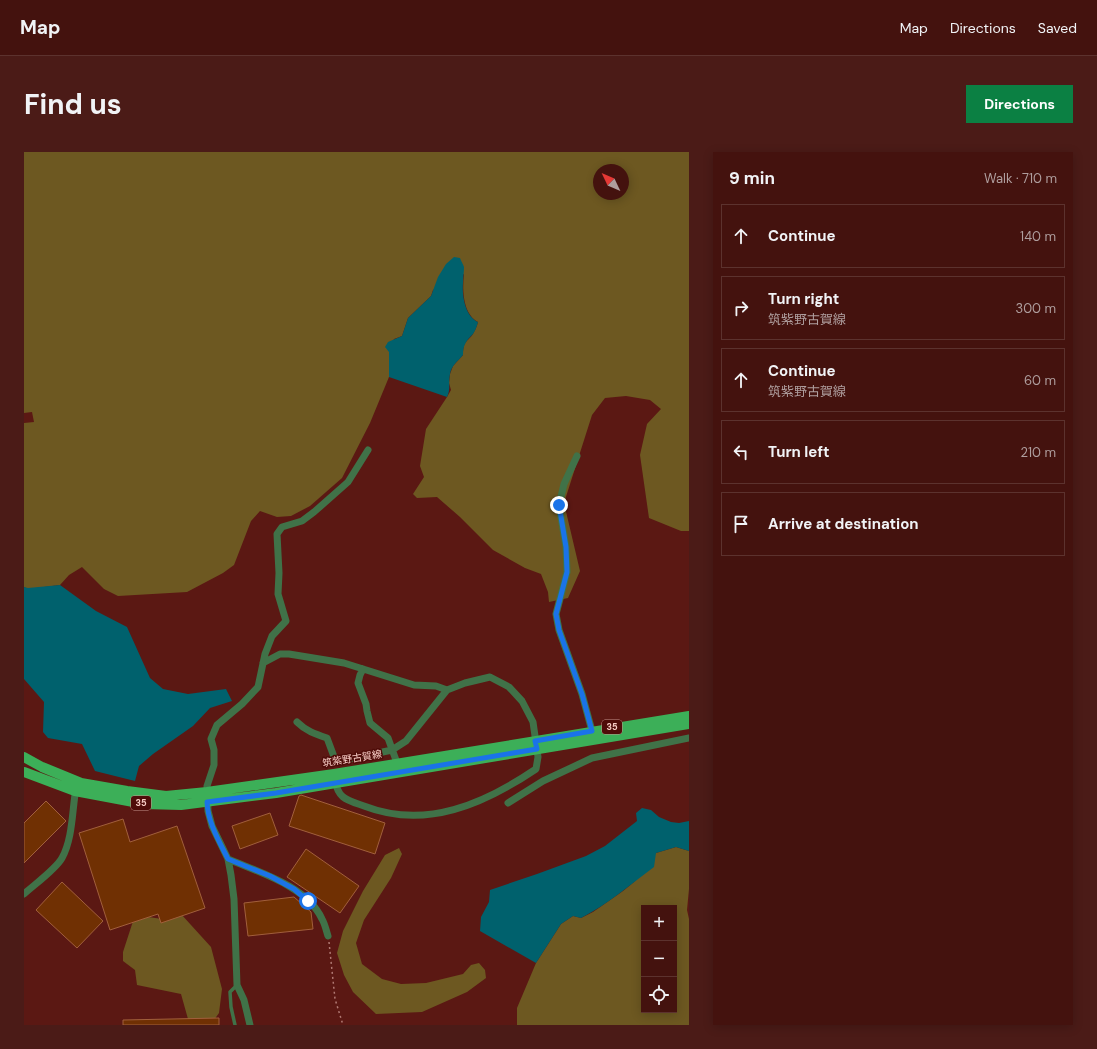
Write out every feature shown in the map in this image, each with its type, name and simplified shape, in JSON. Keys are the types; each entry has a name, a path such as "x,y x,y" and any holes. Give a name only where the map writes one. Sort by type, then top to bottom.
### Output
{"main road":[{"name":"筑紫野古賀線","path":"334,778 536,745 592,731 689,716"},
{"name":"筑紫野古賀線","path":"24,772 144,804 181,805 207,797 276,793 397,763 689,724"},
{"name":"筑紫野古賀線","path":"24,757 76,786"}],"street":[{"path":"250,1025 244,1000 237,985 234,899 228,859 212,826 208,811 207,786 214,765 214,750 211,739 217,725 242,704 258,687 263,663 272,636 286,621 278,594 279,573 277,534 282,528 302,521 348,482 368,450"},
{"path":"577,456 564,484 559,505 566,547 567,572 556,614 559,630 582,694 592,731"},
{"path":"263,663 280,654 290,654 344,663 414,685 436,686 447,690"},
{"path":"363,669 358,683 366,704 370,723 388,738 397,763"},
{"path":"297,722 313,734 327,738 336,762 392,750 406,741 447,690 465,683 490,677 509,687 522,701 533,722 538,757 536,769 507,787 473,804 450,812 423,815 378,812 340,796 336,790 334,778"},
{"path":"508,803 543,781 592,758 689,738"},
{"path":"24,894 57,865 62,858 68,838 76,786"},
{"path":"228,859 270,876 294,889 315,908 322,918 328,936"}],"lane":[{"path":"235,1025 231,1007 230,992 237,985"}],"path":[{"path":"328,936 335,999 343,1025"}],"shaded area":[{"path":"24,152 689,152 689,531 681,531 649,518 640,455 647,424 661,409 650,400 626,396 605,398 592,415 564,503 580,571 568,598 549,602 548,592 541,574 525,568 493,550 460,517 437,497 417,498 413,494 424,477 420,466 426,429 451,390 449,383 453,366 463,355 465,343 472,335 478,322 466,308 463,287 464,274 433,290 431,296 408,318 402,336 394,339 389,352 389,377 370,423 342,478 310,506 291,516 277,517 260,511 251,521 234,565 223,573 187,592 118,596 104,589 82,567 69,575 60,585 28,589 24,587 24,423 34,422 32,412 24,413"},
{"path":"676,847 689,851 689,889 687,910 689,919 689,1025 517,1025 517,1008 536,963 561,924 573,916 581,918 593,912 634,882 656,853"},
{"path":"399,848 402,854 391,878 364,920 356,943 362,964 382,979 401,984 426,983 463,974 471,965 479,963 485,970 486,978 467,992 422,1012 376,1014 353,992 344,975 337,953 343,931 363,891 385,855"},
{"path":"181,914 211,947 222,989 219,1013 214,1020 204,1025 188,1019 181,994 137,985 135,970 123,961 123,952 135,915 162,919"}],"water":[{"path":"454,257 460,258 464,267 463,288 465,305 470,315 478,322 474,333 465,343 463,355 453,366 449,377 449,391 447,397 389,377 389,352 385,347 388,342 402,336 408,318 431,296 438,277 446,264"},
{"path":"60,585 96,611 127,627 150,678 163,689 188,694 226,689 232,701 210,708 193,726 153,754 139,766 135,781 95,771 82,744 48,738 43,732 44,702 24,679 24,587 28,588"},
{"path":"642,808 651,810 659,817 671,822 679,823 689,821 689,851 676,847 656,853 654,867 619,894 581,918 573,916 561,924 536,963 480,931 481,917 489,902 490,890 586,856 605,846 637,821 636,813"}],"building":[{"path":"301,795 385,823 375,854 289,826 299,796"},
{"path":"46,801 66,821 24,863 24,823"},
{"path":"270,813 278,835 240,849 232,826"},
{"path":"123,819 130,842 177,826 205,908 161,923 158,914 110,930 79,833"},
{"path":"306,849 359,886 340,913 287,877"},
{"path":"62,882 103,921 77,948 36,910"},
{"path":"294,897 311,912 313,929 248,936 244,903"},
{"path":"219,1018 219,1025 123,1025 123,1020"}],"route":[{"path":"308,901 294,889 270,876 228,859 212,826 207,802 276,793 537,749 535,741 592,731 582,694 559,630 556,614 567,572 566,547 559,505"}]}
